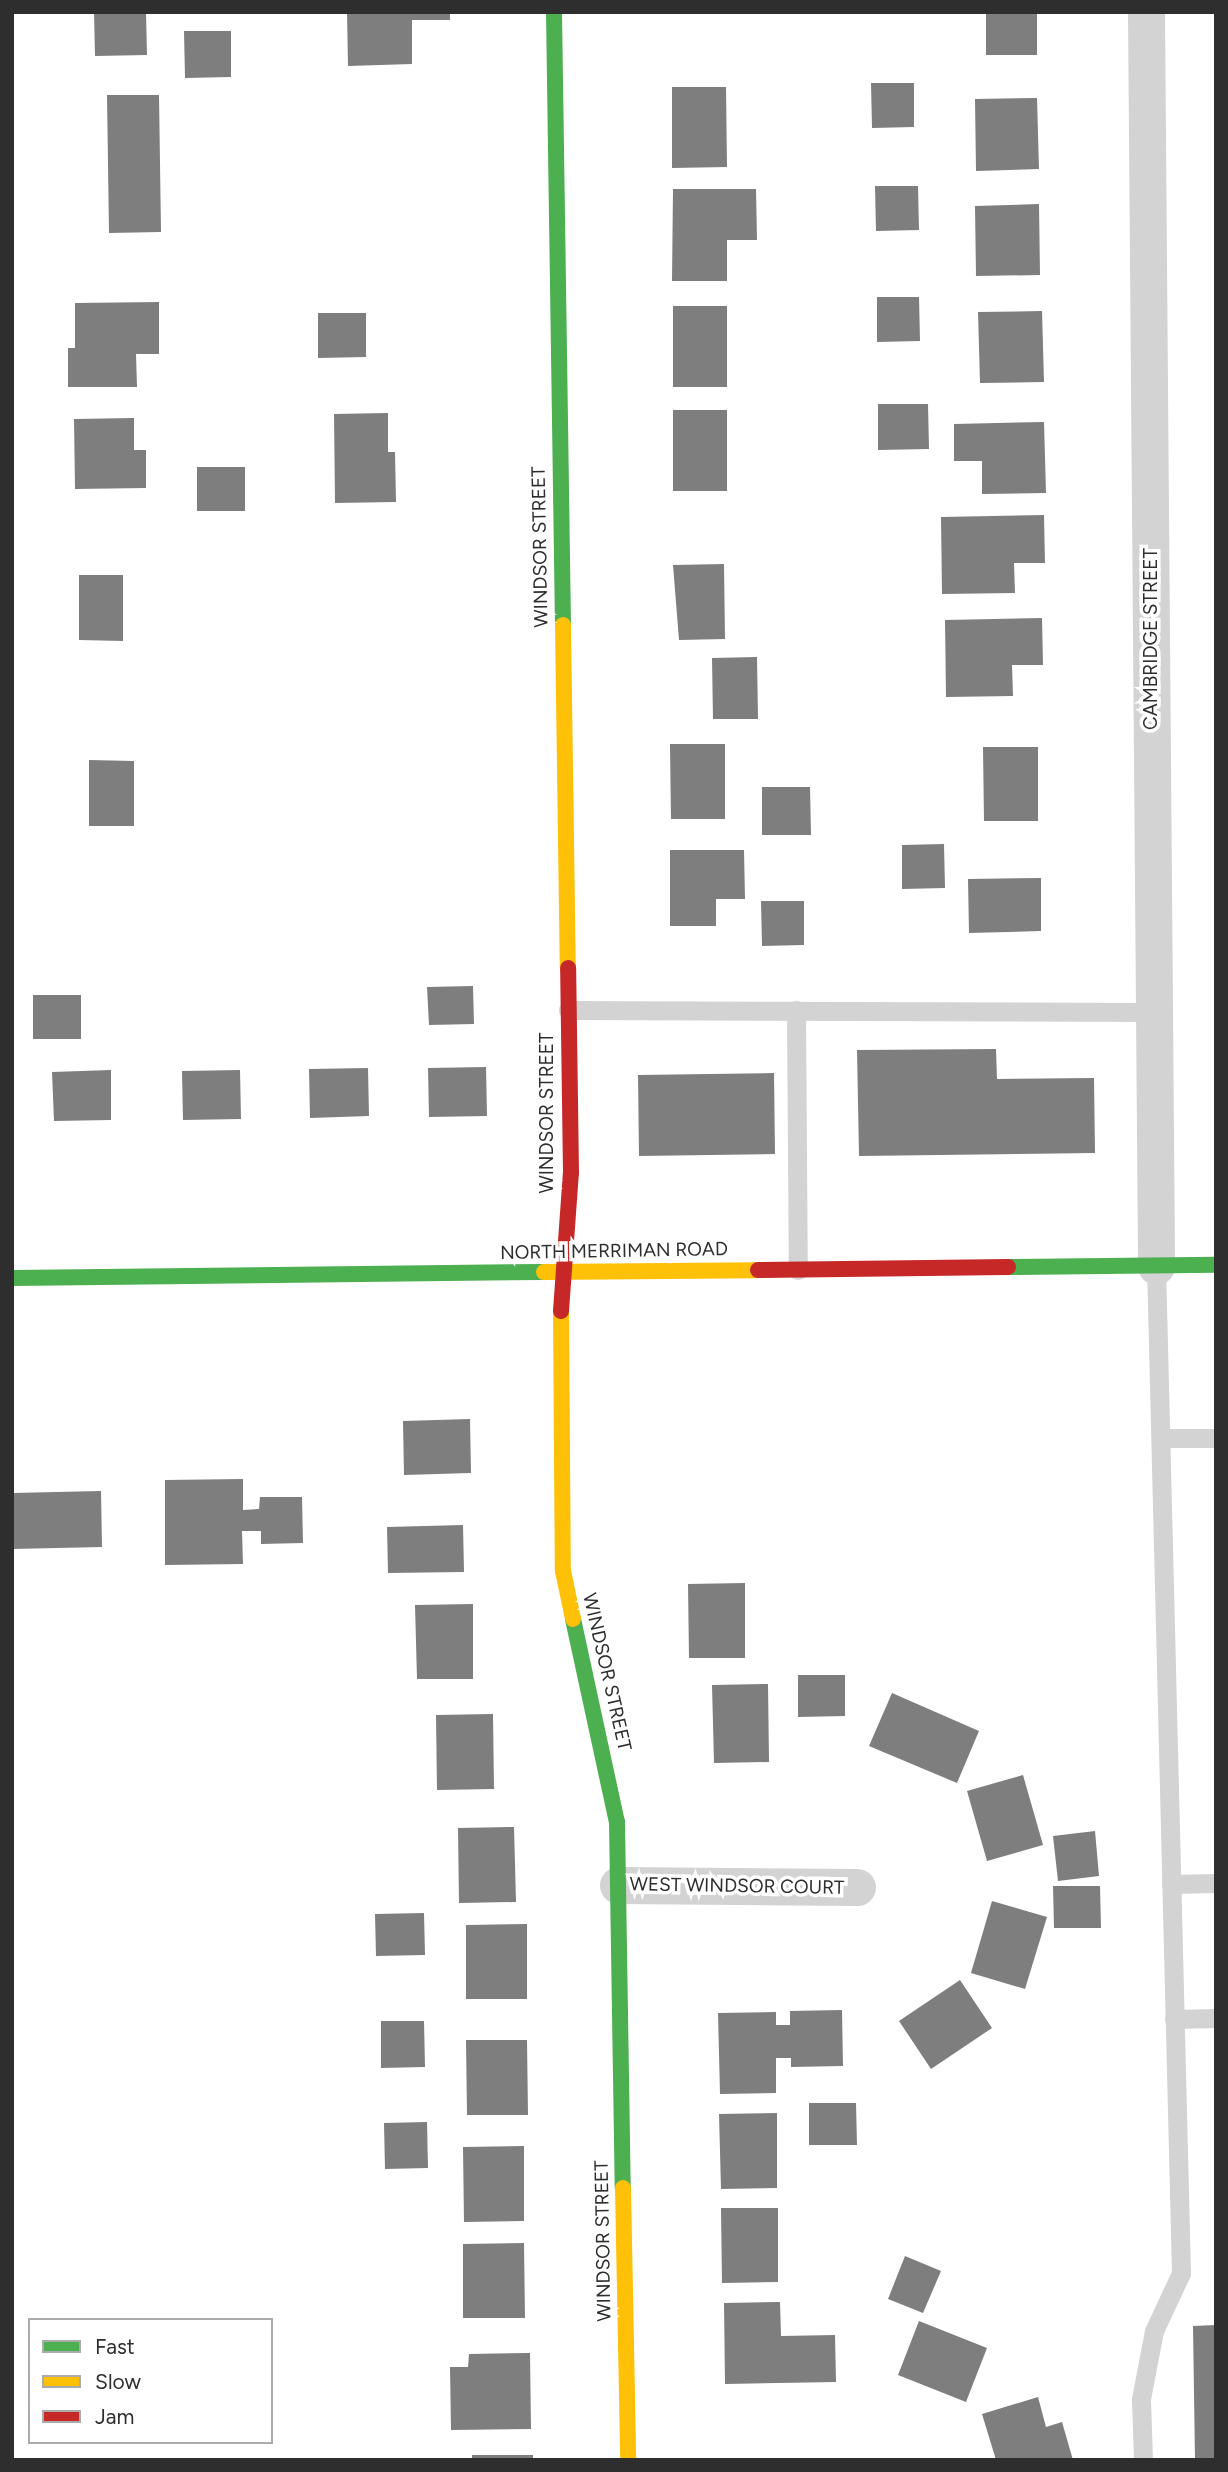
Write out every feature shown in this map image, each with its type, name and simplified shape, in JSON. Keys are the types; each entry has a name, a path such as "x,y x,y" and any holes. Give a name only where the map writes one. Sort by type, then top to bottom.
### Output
{"street":[{"name":"WINDSOR STREET","path":"554,12 571,1173 561,1272 563,1572 571,1623 614,1790 628,2460"},
{"name":"CAMBRIDGE STREET","path":"1146,12 1156,1266"},
{"name":"NORTH MERRIMAN ROAD","path":"12,1278 1216,1265"},
{"name":"WEST WINDSOR COURT","path":"618,1885 857,1887"}],"lane":[{"path":"568,1010 1153,1012"},
{"path":"796,1010 798,1270"},
{"path":"1143,2460 1141,2399 1154,2331 1181,2273 1163,1438 1156,1266"},
{"path":"1163,1438 1216,1437"},
{"path":"1171,1884 1216,1883"},
{"path":"1174,2019 1216,2018"}],"building":[{"path":"94,12 146,12 147,55 95,56"},
{"path":"347,12 450,12 450,20 412,20 412,64 348,66"},
{"path":"986,12 1037,12 1037,55 986,55"},
{"path":"184,31 231,31 231,77 185,78"},
{"path":"871,83 914,83 914,127 872,128"},
{"path":"672,87 726,87 727,167 672,168"},
{"path":"107,95 159,95 161,232 109,233"},
{"path":"1037,98 1039,169 976,171 975,99"},
{"path":"875,186 918,186 919,230 876,231"},
{"path":"673,189 756,189 757,240 727,240 727,281 672,281"},
{"path":"1039,204 1040,275 976,276 975,206"},
{"path":"877,297 919,297 920,341 877,342"},
{"path":"159,302 159,354 136,354 137,387 68,387 68,348 75,348 75,303"},
{"path":"673,306 727,306 727,387 673,387"},
{"path":"1042,311 1044,382 980,383 978,312"},
{"path":"318,313 366,313 366,357 318,358"},
{"path":"878,404 928,404 929,449 878,450"},
{"path":"673,410 727,410 727,491 673,491"},
{"path":"388,413 388,452 395,452 396,502 335,503 334,414"},
{"path":"134,418 134,450 146,450 146,488 75,489 74,419"},
{"path":"1044,422 1046,493 982,494 982,461 954,461 954,424"},
{"path":"197,467 245,467 245,511 197,511"},
{"path":"1044,515 1045,563 1014,563 1015,593 942,594 941,517"},
{"path":"724,564 725,639 679,640 673,565"},
{"path":"79,575 123,575 123,641 79,640"},
{"path":"1042,618 1043,665 1012,665 1013,696 946,697 945,620"},
{"path":"757,657 758,719 713,719 712,658"},
{"path":"670,744 725,744 725,819 671,819"},
{"path":"983,747 1038,747 1038,821 984,821"},
{"path":"89,760 134,761 134,826 89,826"},
{"path":"762,787 810,787 811,835 762,835"},
{"path":"944,844 945,888 902,889 902,845"},
{"path":"670,850 744,850 745,899 716,899 716,926 670,926"},
{"path":"1041,878 1041,931 969,933 968,879"},
{"path":"761,901 804,901 804,945 762,946"},
{"path":"473,986 474,1024 429,1025 427,987"},
{"path":"33,995 81,995 81,1039 33,1039"},
{"path":"996,1049 997,1079 1094,1078 1095,1153 859,1156 857,1050"},
{"path":"486,1067 487,1116 429,1117 428,1068"},
{"path":"368,1068 369,1116 310,1118 309,1069"},
{"path":"111,1070 111,1120 54,1121 52,1072"},
{"path":"240,1070 241,1119 183,1120 182,1071"},
{"path":"774,1073 775,1154 639,1156 638,1075"},
{"path":"470,1419 471,1473 404,1475 403,1421"},
{"path":"243,1479 243,1510 259,1509 260,1497 302,1497 303,1543 261,1544 261,1531 242,1531 243,1564 165,1565 165,1480"},
{"path":"101,1491 102,1547 12,1549 12,1493"},
{"path":"463,1525 464,1572 388,1573 387,1527"},
{"path":"745,1583 745,1658 689,1658 688,1584"},
{"path":"473,1604 473,1679 417,1679 415,1605"},
{"path":"798,1675 845,1675 845,1716 798,1717"},
{"path":"768,1684 769,1762 714,1763 712,1685"},
{"path":"892,1693 979,1731 957,1783 869,1746"},
{"path":"493,1714 494,1789 437,1790 436,1715"},
{"path":"1023,1775 1043,1845 987,1861 967,1791"},
{"path":"514,1827 516,1902 459,1903 458,1828"},
{"path":"1095,1831 1099,1876 1058,1881 1053,1836"},
{"path":"1053,1886 1100,1886 1101,1928 1054,1928"},
{"path":"992,1901 1047,1917 1025,1989 971,1973"},
{"path":"424,1913 425,1955 376,1956 375,1914"},
{"path":"527,1924 527,1999 466,1999 466,1925"},
{"path":"960,1980 992,2028 931,2069 899,2021"},
{"path":"842,2010 843,2066 791,2067 791,2058 776,2058 776,2093 720,2094 718,2013 776,2012 776,2025 790,2025 790,2011"},
{"path":"381,2021 424,2021 425,2067 381,2068"},
{"path":"466,2040 527,2040 528,2115 467,2115"},
{"path":"809,2103 856,2103 857,2145 809,2145"},
{"path":"777,2113 777,2188 721,2189 719,2114"},
{"path":"427,2122 428,2168 385,2169 384,2123"},
{"path":"524,2146 524,2221 464,2222 463,2147"},
{"path":"721,2208 778,2208 778,2282 722,2283"},
{"path":"524,2243 525,2318 463,2318 463,2244"},
{"path":"905,2256 941,2271 923,2313 888,2299"},
{"path":"780,2302 781,2336 835,2335 836,2382 725,2384 724,2303"},
{"path":"919,2321 987,2348 966,2402 898,2375"},
{"path":"1216,2325 1216,2460 1195,2460 1193,2326"},
{"path":"530,2353 531,2429 451,2430 450,2367 468,2367 469,2354"},
{"path":"1038,2397 1046,2427 1062,2422 1073,2460 996,2460 982,2414"},
{"path":"472,2455 533,2455 533,2460 472,2460"}],"traffic: fast":[{"path":"554,12 563,625"},
{"path":"1008,1267 1216,1265"},
{"path":"12,1278 544,1272"},
{"path":"573,1619 617,1822 623,2188"}],"traffic: slow":[{"path":"563,625 568,968"},
{"path":"544,1272 758,1270"},
{"path":"561,1311 563,1571 573,1619"},
{"path":"623,2188 628,2460"}],"traffic: jam":[{"path":"561,1311 571,1173 568,968"},
{"path":"758,1270 1008,1267"}]}
